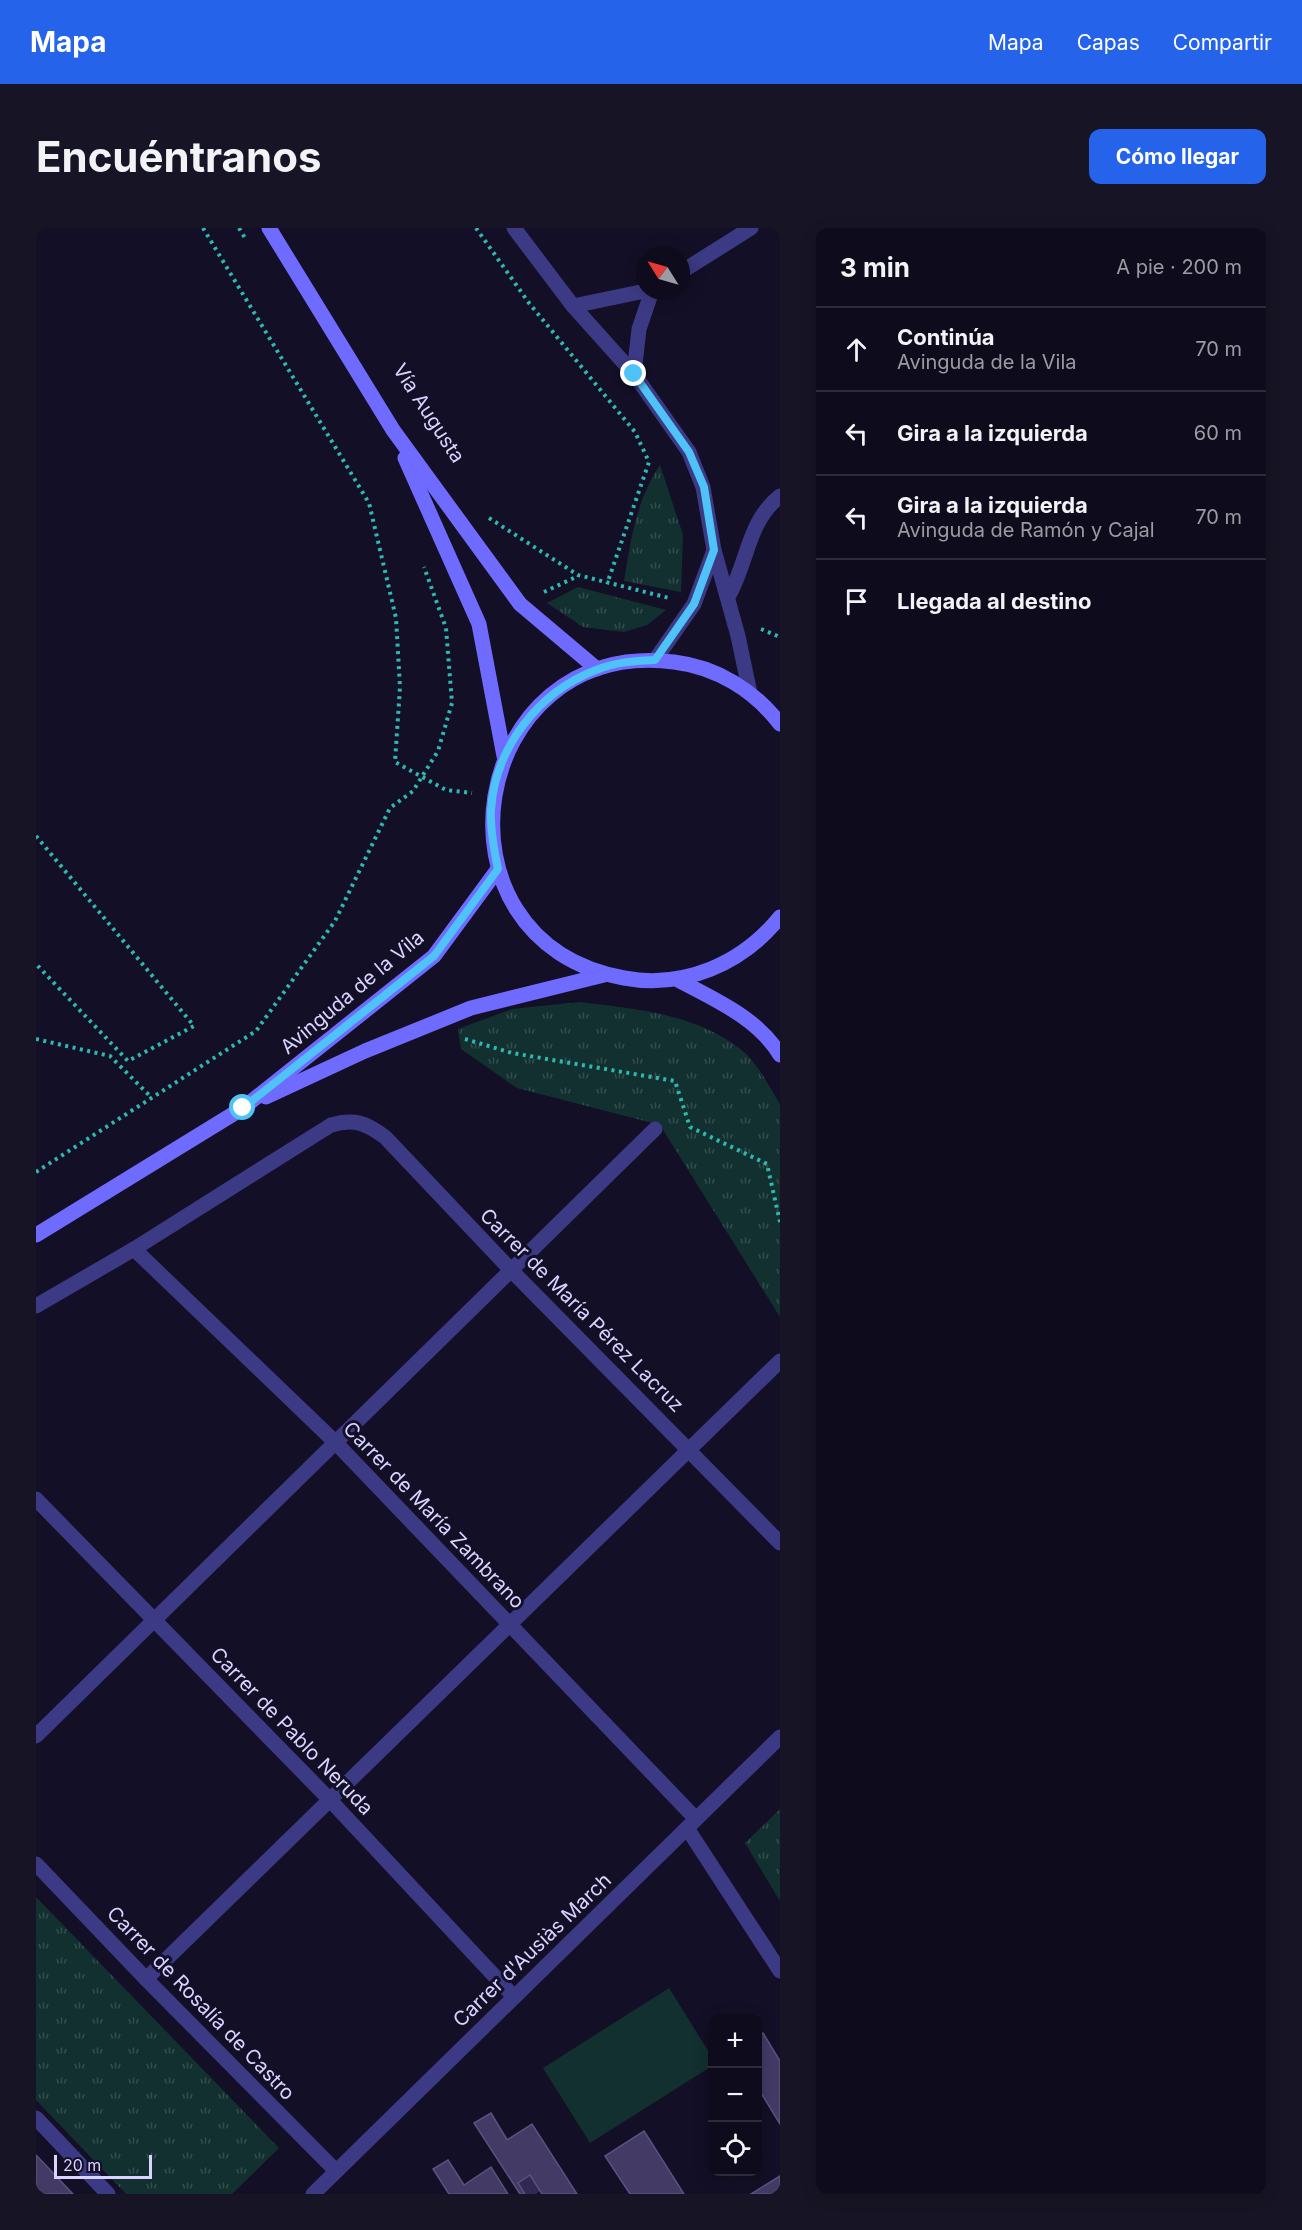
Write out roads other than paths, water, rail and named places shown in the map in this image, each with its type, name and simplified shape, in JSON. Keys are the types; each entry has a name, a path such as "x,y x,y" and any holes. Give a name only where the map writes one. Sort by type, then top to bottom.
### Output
{"main road":[{"path":"269,228 393,430 520,604 597,669"},
{"path":"393,430 479,624 504,756"},
{"path":"777,716 750,693 721,675 700,668 655,660 629,661 597,669 571,682 542,703 520,729 504,756 493,796 492,838 498,869 510,897 538,935 562,955 604,975 641,981 678,980 734,959 767,933 780,917"},
{"name":"Avinguda de la Vila","path":"243,1108 434,956 498,869"},
{"name":"Avinguda de la Vila","path":"36,1235 243,1108 365,1052 471,1008 604,975"},
{"path":"678,980 734,1010 770,1038 780,1055"}],"street":[{"path":"514,228 573,306 634,374 689,452 704,487 714,550 728,597 750,693"},
{"path":"690,266 751,228"},
{"path":"573,306 636,293"},
{"path":"634,374 639,329 649,300"},
{"path":"728,597 735,585 754,526 780,496"},
{"path":"655,660 694,604 714,550"},
{"name":"Carrer de María Pérez Lacruz","path":"134,1249 331,1125 347,1120 367,1124 385,1137 510,1269 689,1448 780,1543"},
{"path":"36,1736 655,1129"},
{"path":"36,1306 134,1249"},
{"name":"Carrer de María Zambrano","path":"134,1249 335,1442 510,1624 692,1824 780,1971"},
{"path":"146,1979 780,1361"},
{"name":"Carrer de Pablo Neruda","path":"36,1499 330,1800 514,1997"},
{"name":"Carrer d'Ausiàs March","path":"313,2194 780,1737"},
{"name":"Carrer de Rosalía de Castro","path":"36,1864 336,2171"},
{"path":"36,2118 108,2194"}]}
